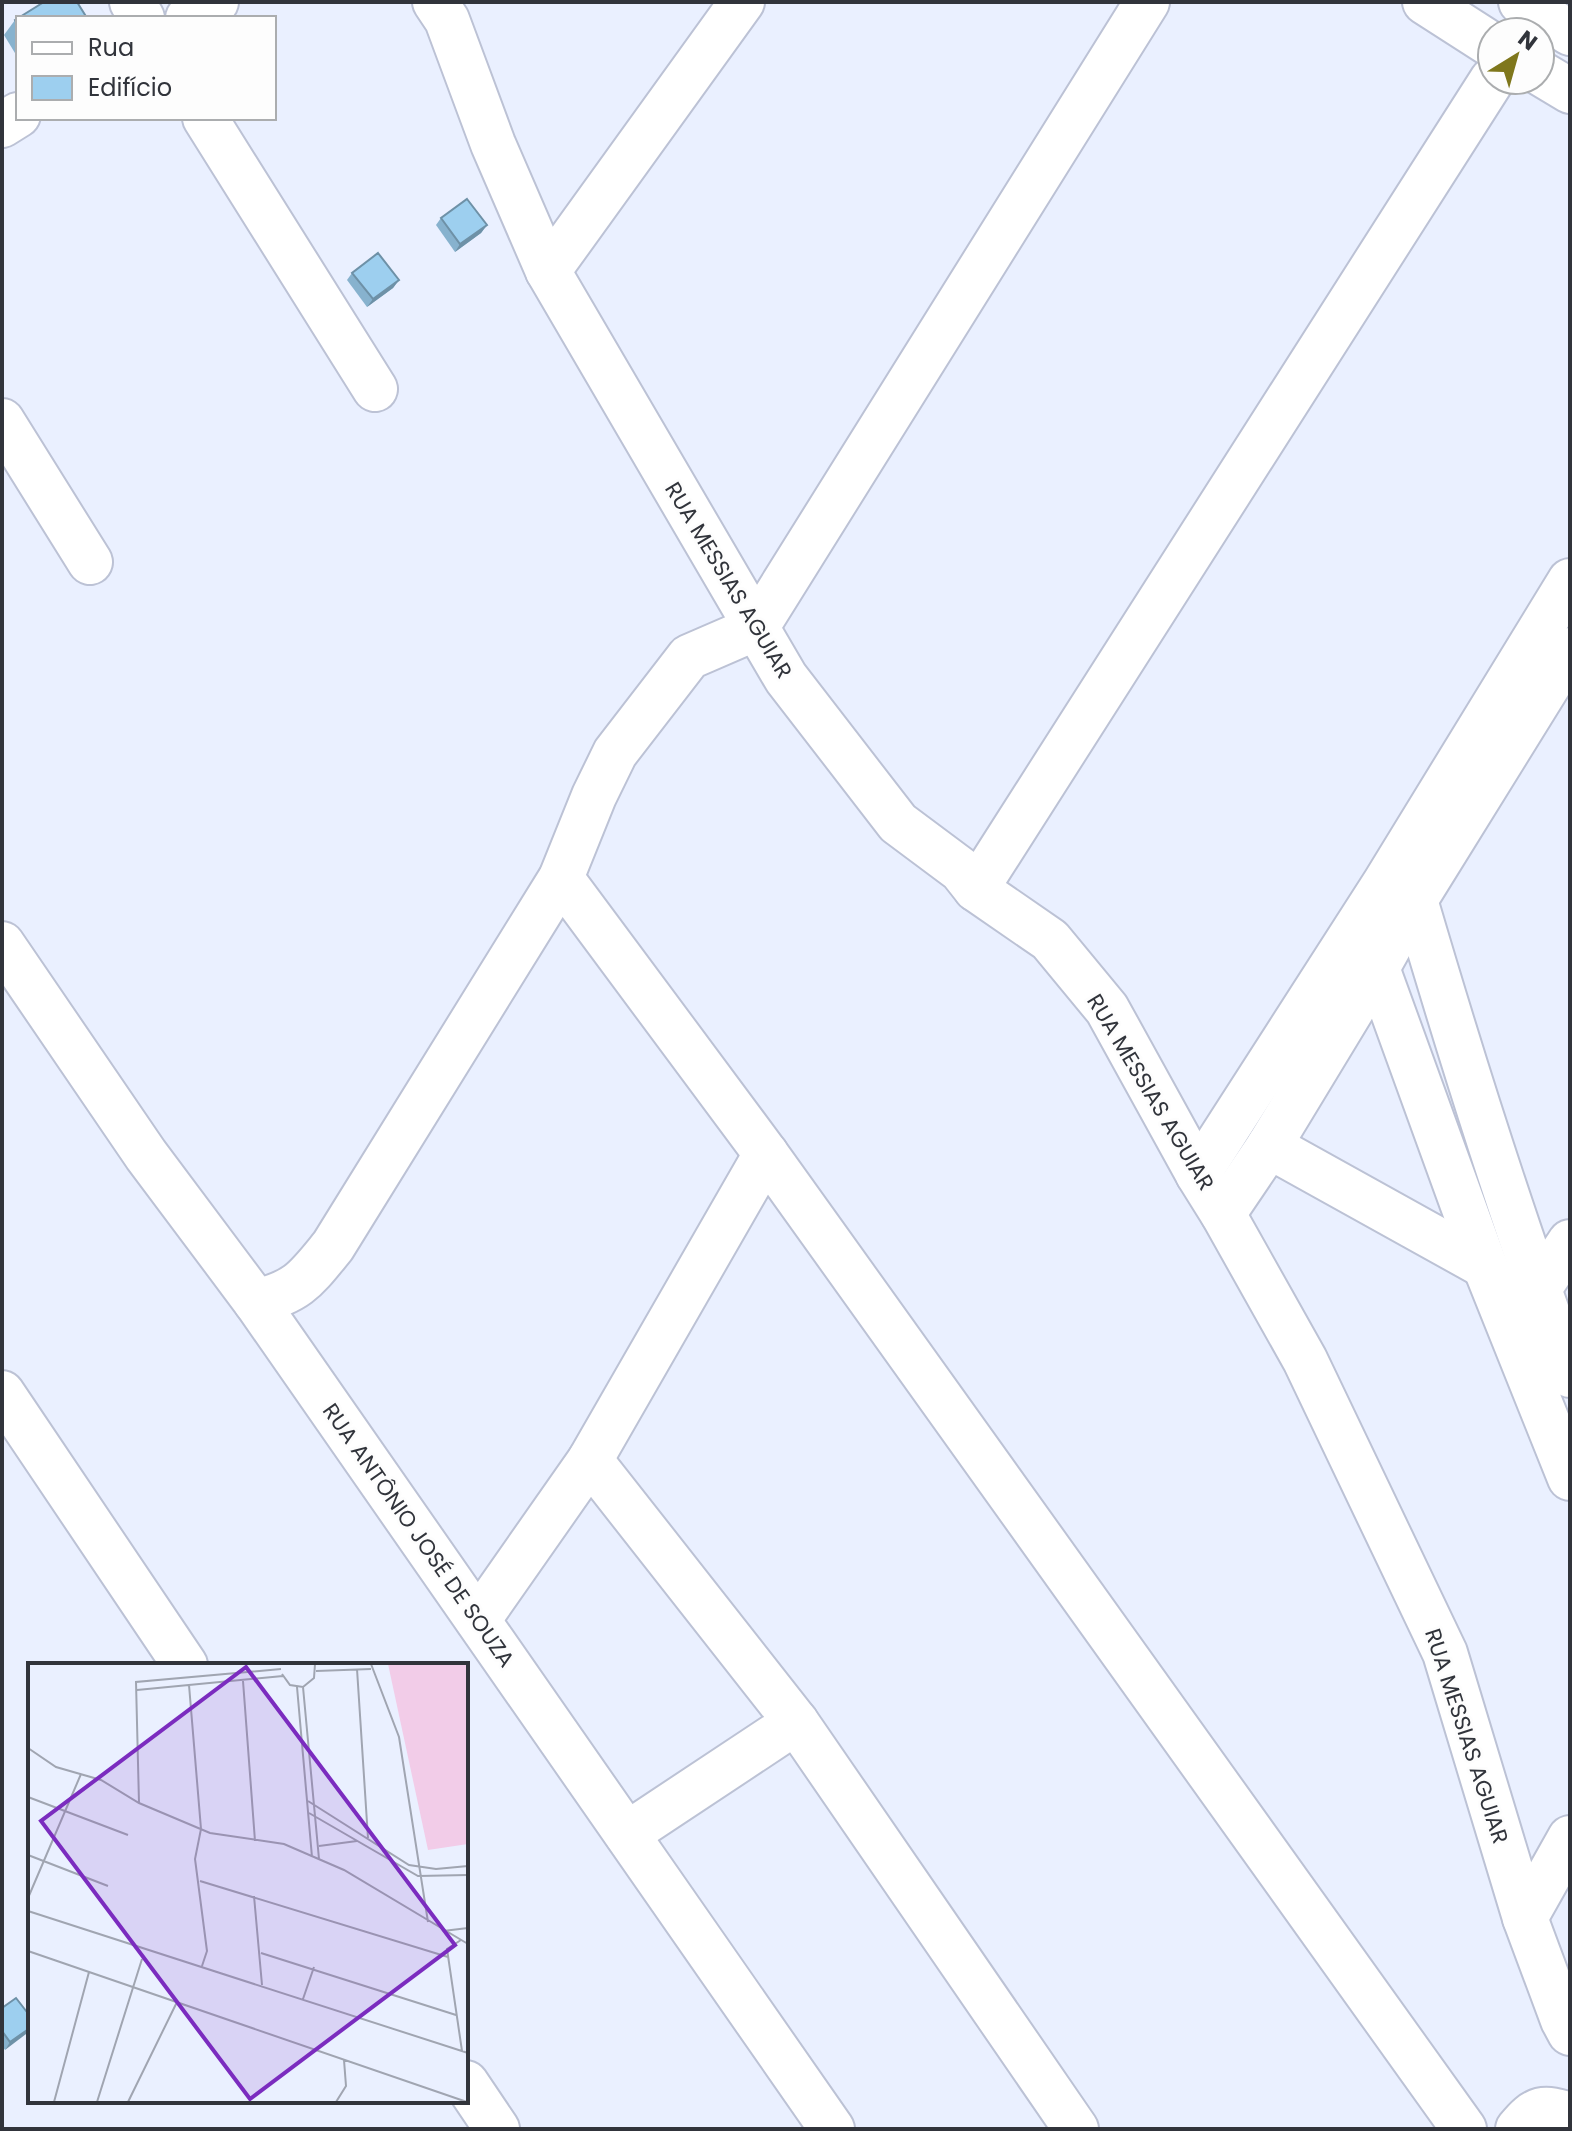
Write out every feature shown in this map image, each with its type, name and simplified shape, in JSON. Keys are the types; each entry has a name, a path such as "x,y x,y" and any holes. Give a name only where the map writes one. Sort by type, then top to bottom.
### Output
{"street":[{"path":"192,16 216,2"},
{"name":"RUA MESSIAS AGUIAR","path":"435,2 447,20 493,144 548,271 786,678 898,823 961,870 976,889 1050,940 1107,1009 1305,1360 1445,1653 1525,1918 1568,2026"},
{"path":"548,271 742,2"},
{"path":"256,1302 280,1296 295,1288 333,1246 561,878 615,753 689,657 756,628 1147,2"},
{"path":"1425,2 1476,35"},
{"path":"1521,2 1570,33"},
{"path":"976,889 1482,96"},
{"path":"206,120 375,389"},
{"path":"2,421 90,562"},
{"path":"1223,1214 1269,1146 1360,958 1400,892 1570,581"},
{"path":"1400,892 1570,650"},
{"path":"561,878 766,1154 1464,2129"},
{"path":"1400,892 1451,1021 1538,1290 1570,1375"},
{"name":"RUA ANTÔNIO JOSÉ DE SOUZA","path":"2,944 146,1155 256,1302 832,2129"},
{"path":"1198,1174 1360,958"},
{"path":"1360,958 1570,1478"},
{"path":"1269,1146 1485,1266"},
{"path":"478,1620 590,1460 766,1154"},
{"path":"1538,1290 1570,1242"},
{"path":"2,1393 184,1663"},
{"path":"590,1460 796,1722 1076,2129"},
{"path":"627,1834 796,1722"},
{"path":"1525,1918 1570,1838"},
{"path":"468,2086 497,2129"},
{"path":"1518,2129 1533,2114 1545,2109 1570,2115"}],"building":[{"path":"44,2 77,2 86,16 21,16"},
{"path":"467,199 487,225 460,244 441,218"},
{"path":"378,253 399,280 373,299 352,273"},
{"path":"16,1998 28,2013 28,2029 10,2042 2,2031 2,2008"}]}
